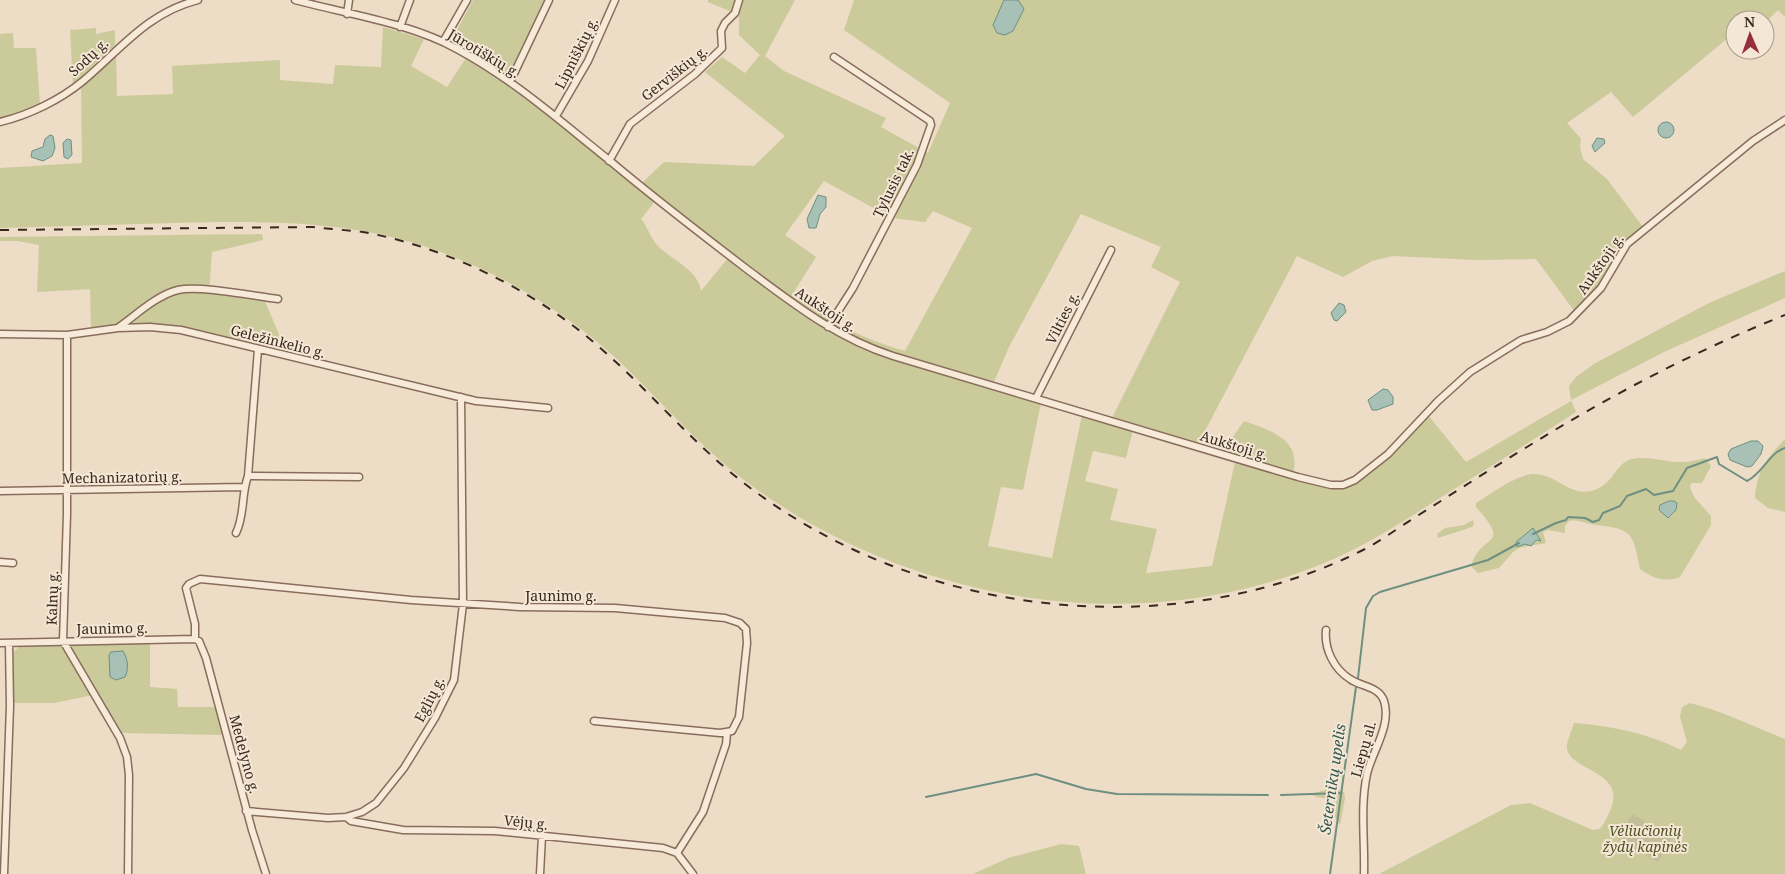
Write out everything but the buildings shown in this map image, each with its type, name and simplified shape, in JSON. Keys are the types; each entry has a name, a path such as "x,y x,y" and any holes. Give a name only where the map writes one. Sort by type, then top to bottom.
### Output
{"street":[{"path":"188,1 198,0"},
{"name":"Jūrotiškių g.","path":"295,0 400,27 443,42 510,82 556,116 609,161"},
{"path":"347,14 349,0"},
{"path":"400,27 410,0"},
{"path":"443,42 467,0"},
{"path":"510,82 549,0"},
{"name":"Lipniškių g.","path":"556,116 588,61 615,0"},
{"name":"Gerviškių g.","path":"609,161 630,124 695,74 722,48 724,39 721,31 725,23 735,12 739,0"},
{"name":"Sodų g.","path":"0,122 31,111 72,89 132,35 160,16 188,1"},
{"name":"Tylusis tak.","path":"828,327 853,288 917,165 931,125 930,121 834,57"},
{"name":"Aukštoji g.","path":"609,161 753,273 828,327 848,339 875,350 1298,477 1337,486 1349,484 1388,454 1438,401 1470,372 1513,344 1555,329 1576,314 1601,288 1627,244 1753,140 1785,120"},
{"name":"Vilties g.","path":"1036,398 1111,250"},
{"path":"118,328 166,295 178,290 194,289 278,299"},
{"name":"Geležinkelio g.","path":"0,334 67,335 118,328 150,327 181,330 476,401 548,408"},
{"name":"Kalnų g.","path":"67,335 67,491 63,641 120,738 127,757 130,775 128,874"},
{"path":"236,533 242,522 244,487 248,476 258,349"},
{"name":"Eglių g.","path":"246,811 328,818 346,817 362,812 376,803 404,768 435,718 454,680 462,604 461,397"},
{"path":"248,476 359,477"},
{"name":"Mechanizatorių g.","path":"0,491 244,487"},
{"path":"0,562 14,563"},
{"name":"Jaunimo g.","path":"0,644 63,641 197,640 186,588 200,579 462,604 639,610 708,615 740,623 746,630 747,643 739,716 736,725 727,733"},
{"name":"Liepų al.","path":"1326,630 1325,644 1335,663 1350,680 1376,690 1384,700 1383,728 1365,784 1364,874"},
{"name":"Medelyno g.","path":"197,640 206,658 246,811 266,874"},
{"path":"4,874 3,780 10,706 9,644"},
{"path":"594,721 727,733 725,749 703,812 677,853 693,874"},
{"name":"Vėjų g.","path":"346,817 351,821 403,830 495,832 663,848 677,853"},
{"path":"540,874 542,836"}],"green space":[{"path":"473,0 546,0 509,77 451,41"},
{"path":"708,0 795,0 765,56 784,71 886,118 881,127 928,153 950,103 844,30 854,0 1785,0 1785,17 1778,10 1775,13 1775,10 1725,10 1725,40 1633,117 1611,92 1567,123 1581,139 1580,147 1583,159 1607,179 1643,227 1626,241 1599,286 1575,312 1536,259 1476,260 1393,256 1372,261 1343,277 1297,256 1198,444 1112,418 1180,282 1151,267 1161,247 1081,214 1009,347 994,382 867,344 840,330 763,277 642,183 664,162 754,166 785,136 705,72 722,57 745,73 760,55 739,35 739,15 708,2","holes":["824,181 892,218 925,222 933,211 972,228 905,351 846,328 792,295 816,257 785,235"]},
{"path":"383,27 424,39 411,66 447,87 466,58 539,108 656,200 641,219 657,245 695,277 701,291 728,258 842,339 869,351 1041,403 1023,490 1001,487 988,546 1052,558 1082,415 1133,430 1126,458 1093,451 1085,481 1118,489 1110,520 1157,529 1146,573 1212,566 1235,462 1335,488 1348,486 1373,471 1386,460 1428,415 1466,462 1571,401 1569,386 1576,377 1594,364 1709,303 1785,271 1785,298 1664,352 1571,400 1576,412 1396,526 1338,557 1264,584 1188,599 1109,604 1031,598 954,582 880,557 809,523 744,480 727,466 695,437 618,360 559,313 495,275 449,255 415,243 381,235 313,225 210,222 0,228 0,168 82,163 81,84 116,53 117,96 173,94 172,66 280,60 280,80 333,84 335,65 381,67"},
{"path":"96,28 96,34 115,30 115,45 73,85 70,30"},
{"path":"13,33 14,48 36,48 40,104 0,119 0,34"},
{"path":"262,234 263,240 212,252 209,293 264,299 287,353 148,324 120,324 91,330 90,289 37,292 39,245 18,241 0,241 0,237"},
{"path":"1244,421 1273,432 1288,444 1293,452 1295,461 1293,473 1223,451"},
{"path":"1785,439 1785,512 1768,508 1755,498 1758,480 1764,465"},
{"path":"1635,458 1683,462 1705,458 1711,466 1702,483 1691,483 1690,487 1694,497 1711,516 1711,525 1680,577 1670,580 1659,579 1640,569 1633,540 1624,531 1618,528 1576,521 1569,521 1565,526 1565,533 1548,530 1543,532 1546,543 1519,548 1499,568 1478,573 1471,566 1476,555 1491,540 1493,535 1492,529 1476,507 1476,503 1520,477 1534,474 1542,475 1569,488 1583,492 1591,491 1604,485 1624,463","holes":["1669,501 1676,510 1671,516 1660,505","1533,529 1540,541 1516,542"]},
{"path":"1473,520 1474,524 1472,527 1438,538 1437,534 1445,528 1464,525"},
{"path":"150,643 150,687 177,689 178,707 216,707 224,735 120,733 98,694 54,703 12,703 12,653 19,647","holes":["123,651 127,661 127,673 111,652"]},
{"path":"1690,703 1726,715 1785,739 1785,874 1379,874 1511,805 1530,803 1593,830 1599,829 1609,813 1613,799 1612,789 1606,781 1578,763 1571,756 1567,746 1574,723 1629,731 1681,750 1687,742 1680,717 1682,707"},
{"path":"1333,788 1344,792 1345,798 1340,825 1335,817 1336,802 1310,794"},
{"name":"Vėliučionių žydų kapinės","path":"1632,814 1672,837 1658,862 1618,839"},
{"path":"1061,844 1079,846 1086,874 973,874 1008,858"}],"shaded area":[{"path":"1004,0 1018,0 1024,9 1013,31 1005,35 997,33 993,25"},
{"path":"1666,122 1672,124 1674,130 1672,136 1666,138 1660,136 1658,130 1660,124"},
{"path":"50,135 53,136 55,148 52,156 43,161 31,157 32,151 43,147 45,139"},
{"path":"1597,138 1604,139 1605,143 1595,152 1592,146"},
{"path":"67,139 71,140 72,155 68,159 64,157 63,143"},
{"path":"818,195 826,197 826,207 820,214 816,228 809,228 807,219"},
{"path":"1339,303 1344,305 1346,312 1337,321 1334,320 1331,313"},
{"path":"1383,389 1388,390 1393,397 1393,404 1372,410 1368,400"},
{"path":"1751,441 1758,441 1763,446 1761,454 1752,466 1747,467 1730,460 1728,454 1731,449"},
{"path":"1669,501 1677,503 1676,510 1668,518 1659,510 1660,505"},
{"path":"1533,528 1541,541 1536,540 1531,546 1525,544 1517,547 1516,542"},
{"path":"123,651 127,661 127,671 125,677 116,680 110,677 109,655 111,652"}],"waterway":[{"name":"Šeternikų upelis","path":"1533,534 1566,520 1568,517 1585,518 1593,522 1599,520 1603,513 1620,506 1627,496 1646,489 1654,495 1673,491 1687,468 1717,457 1719,464 1747,481 1775,454 1785,448"},
{"name":"Šeternikų upelis","path":"1358,678 1366,608 1373,596 1380,592 1488,560 1519,543"},
{"name":"Šeternikų upelis","path":"1330,874 1356,687"},
{"path":"926,797 1036,774 1086,789 1117,794 1268,795"},
{"path":"1281,795 1341,793"}],"railway":[{"path":"0,230 313,227 363,232 421,247 478,269 505,282 556,314 580,331 615,361 713,457 781,510 858,552 940,582 1026,600 1113,607 1200,601 1285,582 1365,549 1499,464 1621,392 1685,359 1785,315"}]}
